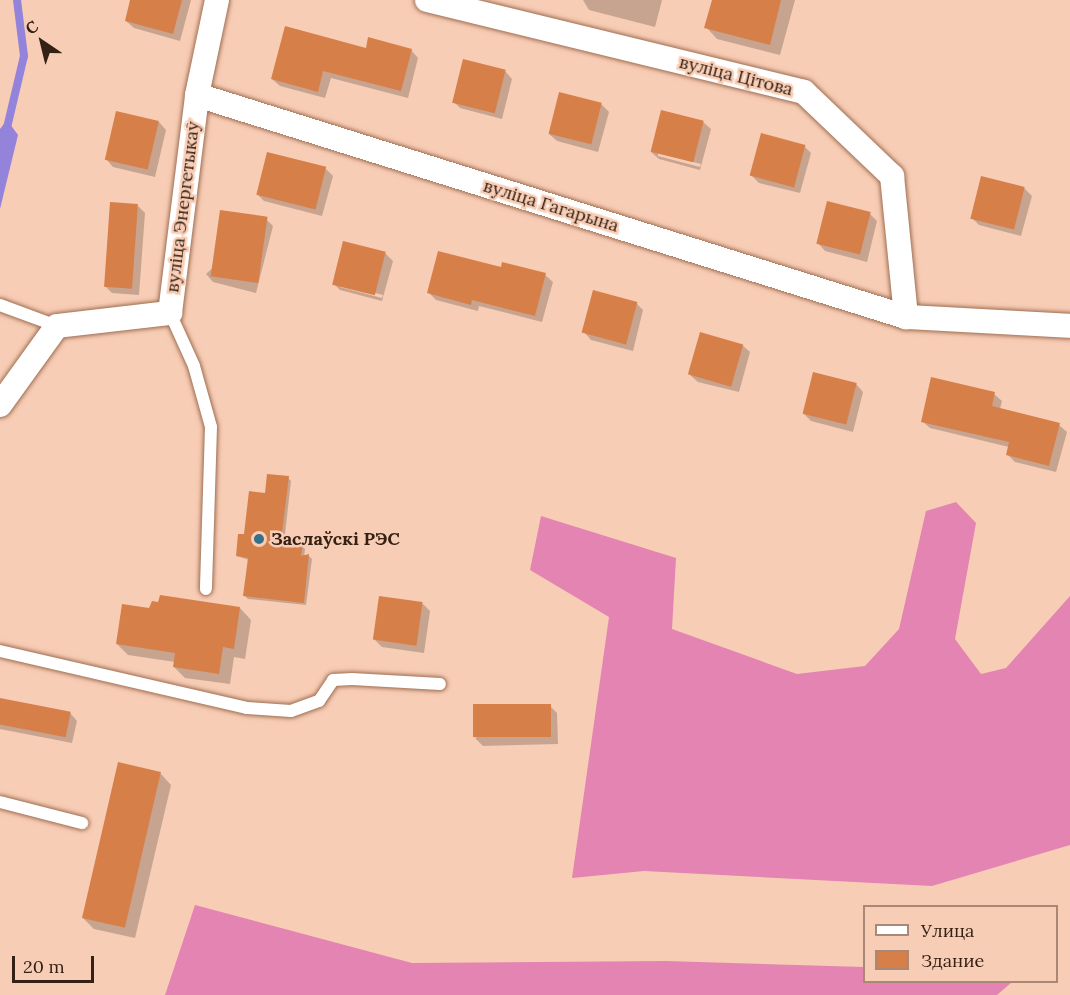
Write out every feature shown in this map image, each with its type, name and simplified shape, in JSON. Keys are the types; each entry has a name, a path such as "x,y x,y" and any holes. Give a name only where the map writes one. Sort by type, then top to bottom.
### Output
{"street":[{"name":"вуліца Энергетыкаў","path":"57,326 170,313 197,95 217,0"},
{"name":"вуліца Цітова","path":"427,0 804,92 892,176 906,317"},
{"name":"вуліца Гагарына","path":"197,95 906,317"},
{"path":"906,317 1070,326"},
{"path":"0,405 57,326"}],"lane":[{"path":"0,305 57,326"},
{"path":"170,313 194,366 211,427 206,589"},
{"path":"0,651 247,708 280,711 291,711 320,701 333,680 352,678 440,684"},
{"path":"0,802 82,823"}],"shaded area":[{"path":"7,120 18,135 0,209 0,129"},
{"path":"956,502 976,523 955,639 981,674 1006,668 1070,596 1070,845 932,886 644,871 572,878 609,617 530,570 541,516 676,558 672,629 797,674 865,666 899,629 926,511"},
{"path":"195,905 412,963 666,961 863,967 863,983 1011,983 997,995 165,995"}],"building":[{"path":"130,0 182,0 173,34 125,21"},
{"path":"712,0 781,0 770,45 704,28"},
{"path":"285,26 366,48 368,37 412,49 401,91 323,71 318,92 271,79"},
{"path":"463,59 506,70 495,113 452,103"},
{"path":"559,92 602,103 591,144 549,134"},
{"path":"661,110 704,121 693,162 651,152"},
{"path":"116,111 159,121 148,170 105,160"},
{"path":"761,133 805,145 794,187 750,176"},
{"path":"267,152 326,167 316,209 256,195"},
{"path":"981,176 1025,187 1014,230 970,219"},
{"path":"827,201 871,212 860,255 816,244"},
{"path":"110,202 138,204 132,289 104,287"},
{"path":"220,210 268,217 258,283 211,276"},
{"path":"343,241 386,252 375,295 332,285"},
{"path":"438,251 501,267 502,262 546,273 535,316 472,300 471,305 427,293"},
{"path":"593,290 637,302 626,344 582,333"},
{"path":"700,332 743,344 731,387 688,374"},
{"path":"813,372 857,383 846,425 803,414"},
{"path":"931,377 995,392 992,406 1060,423 1049,466 1006,455 1009,442 921,422"},
{"name":"Заслаўскі РЭС","path":"267,474 289,476 281,541 303,544 301,556 309,554 304,603 243,596 248,558 236,556 238,534 244,534 249,491 265,493"},
{"path":"160,595 240,607 234,649 223,647 219,674 173,667 175,653 116,644 122,604 149,608 152,601 158,602"},
{"path":"379,596 423,602 416,646 373,640"},
{"path":"0,698 71,712 66,737 0,724"},
{"path":"473,704 551,704 551,737 473,737"},
{"path":"118,762 161,772 125,928 82,918"}],"waterway":[{"path":"6,132 24,56 17,0"}],"place":[{"name":"Заслаўскі РЭС","path":"259,539"}]}
